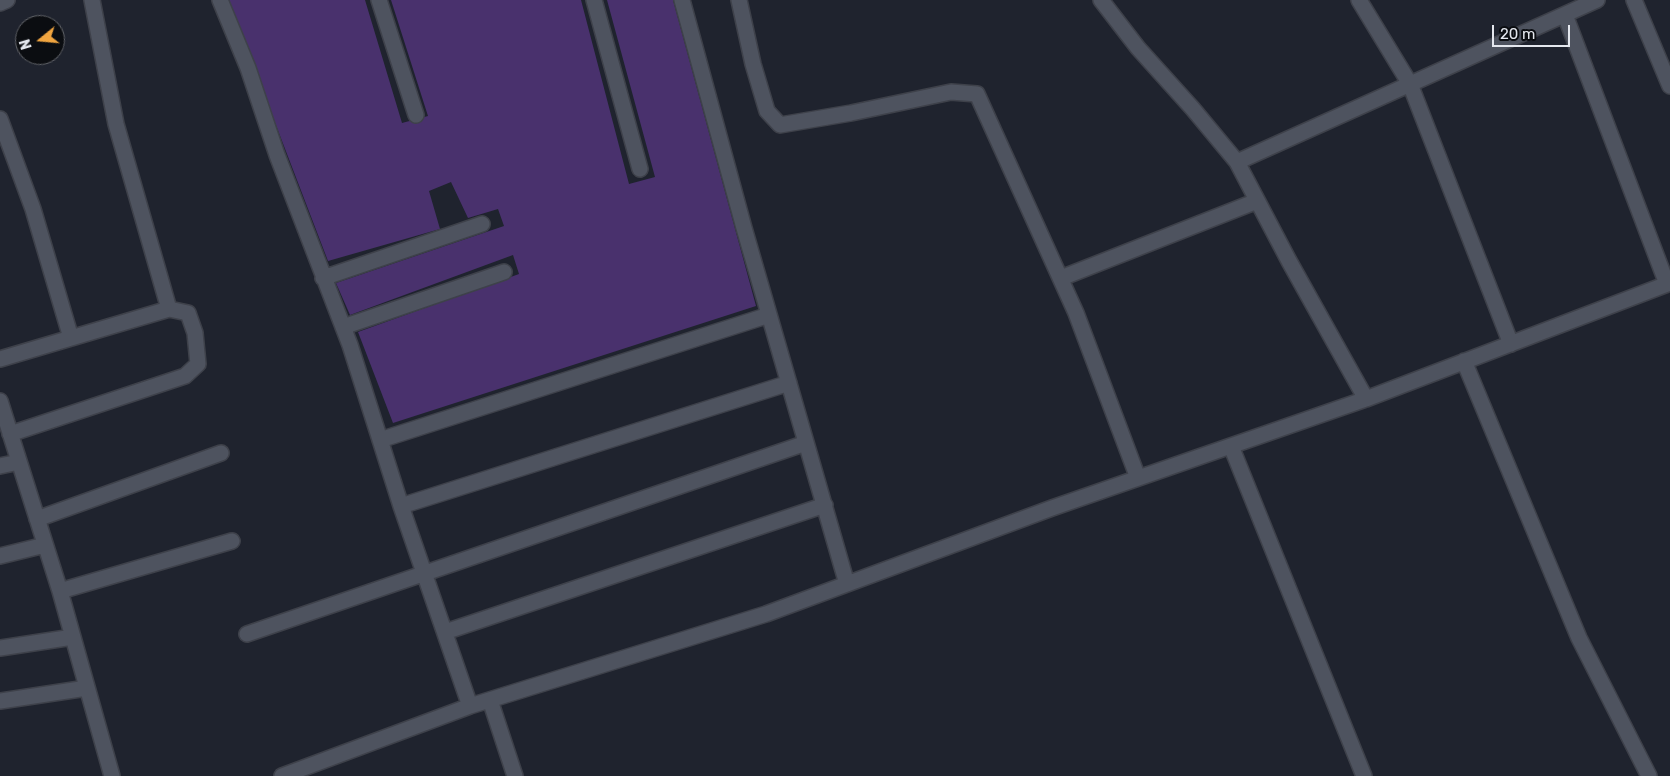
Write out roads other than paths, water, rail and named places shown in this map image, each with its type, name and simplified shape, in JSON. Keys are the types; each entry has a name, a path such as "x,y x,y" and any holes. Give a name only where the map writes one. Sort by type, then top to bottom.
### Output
{"street":[{"path":"0,3 7,0"},
{"path":"92,0 116,124 169,309"},
{"path":"220,0 248,68 277,155 350,345 401,506 470,706"},
{"path":"379,0 416,115"},
{"path":"594,0 640,169"},
{"path":"682,0 744,228 847,584"},
{"path":"738,0 753,64 767,111 780,125 951,92 977,94 1076,312 1138,478"},
{"path":"1101,0 1138,48 1194,109 1237,162 1289,261 1366,399"},
{"path":"1358,0 1410,84 1511,344"},
{"path":"1237,162 1597,0"},
{"path":"1634,0 1670,86"},
{"path":"282,776 470,706 766,614 1138,478 1366,399 1669,283 1564,15"},
{"path":"0,119 33,209 71,338"},
{"path":"1061,278 1258,201"},
{"path":"323,278 482,224"},
{"path":"343,327 504,272"},
{"path":"0,359 169,309 188,313 195,333 198,364 185,376 10,434"},
{"path":"380,440 769,314"},
{"path":"1464,362 1579,638 1649,776"},
{"path":"401,506 788,383"},
{"path":"0,400 60,591 112,776"},
{"path":"246,634 806,443"},
{"path":"1231,446 1364,776"},
{"path":"37,519 221,453"},
{"path":"0,466 19,462"},
{"path":"445,632 825,505"},
{"path":"60,591 232,541"},
{"path":"0,556 45,545"},
{"path":"0,648 72,637"},
{"path":"0,701 87,688"},
{"path":"490,700 515,776"}]}
